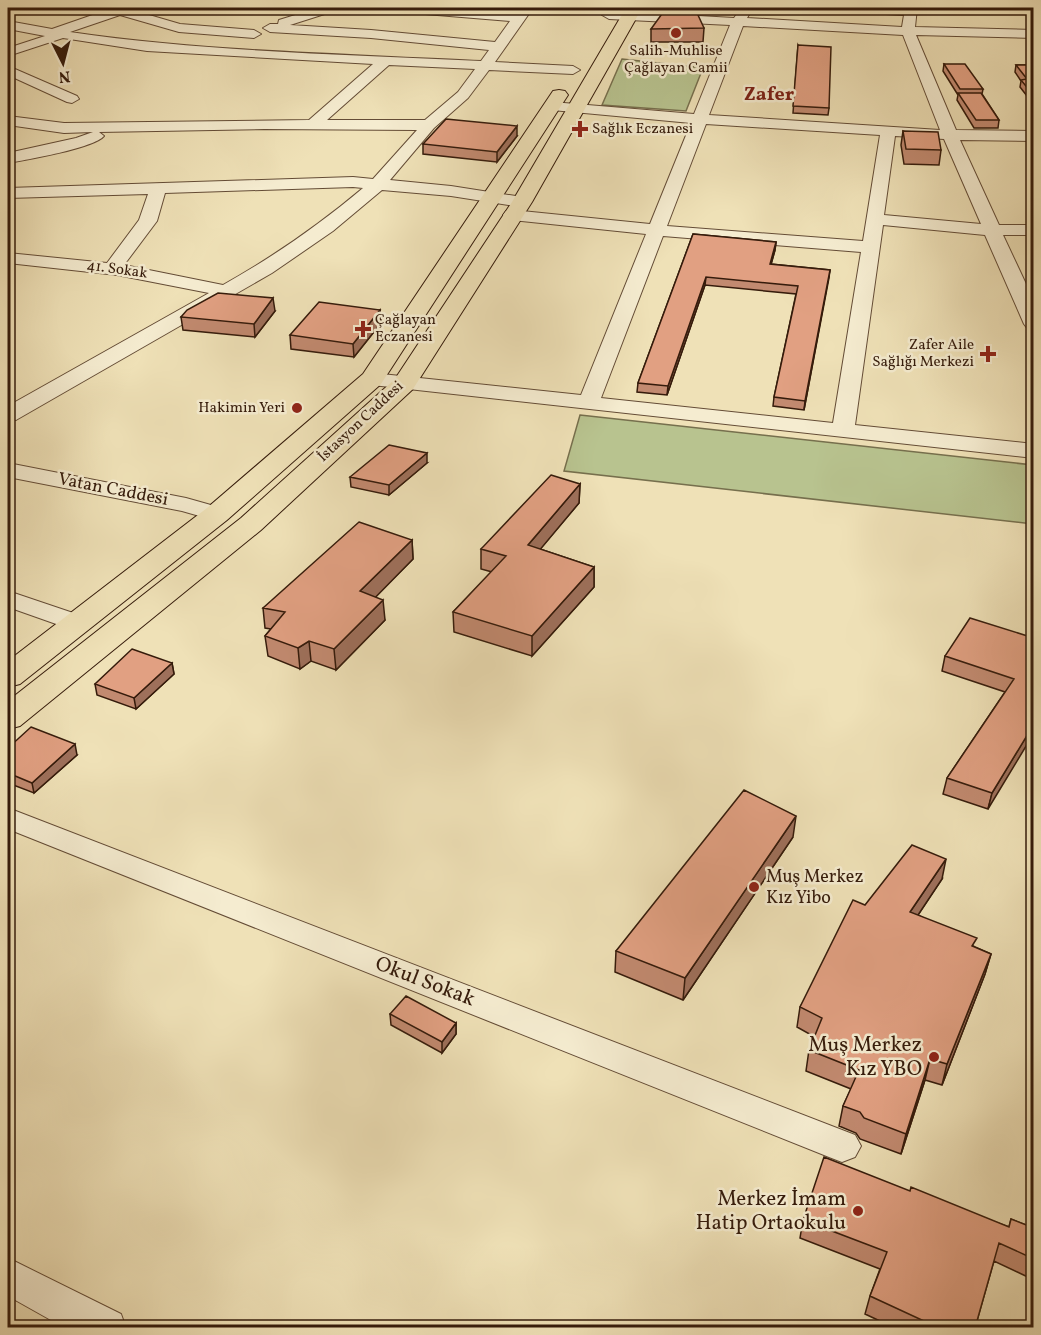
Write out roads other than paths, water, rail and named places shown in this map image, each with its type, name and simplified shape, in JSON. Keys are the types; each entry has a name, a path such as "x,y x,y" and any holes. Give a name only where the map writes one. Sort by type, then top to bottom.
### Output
{"main road":[{"name":"İstasyon Caddesi","path":"8,677 217,514 372,379 491,198 564,107 573,70 621,12"},
{"name":"İstasyon Caddesi","path":"8,718 251,524 404,384 517,209 564,107 621,12"}],"street":[{"path":"8,52 120,8 179,28 254,34"},
{"path":"211,52 270,28 329,8"},
{"path":"401,8 523,13"},
{"path":"849,8 911,9 908,31 950,135 1034,324"},
{"path":"621,12 742,15 908,31 1032,36"},
{"path":"8,415 265,269 327,227 377,185 429,125 463,95 523,13"},
{"path":"588,404 742,15"},
{"path":"8,25 147,47 573,70"},
{"path":"270,28 370,34 499,47"},
{"path":"314,124 385,61"},
{"path":"8,119 72,99 12,75"},
{"path":"564,107 699,119 950,135 1034,136"},
{"path":"8,119 64,128 314,124 429,125"},
{"path":"8,158 81,142 128,126"},
{"path":"843,431 888,131"},
{"path":"8,193 323,182 377,185 491,198 517,209 656,230 870,247"},
{"path":"113,268 148,221 158,189"},
{"path":"874,219 993,230 1034,230"},
{"name":"41. Sokak","path":"12,266 35,260 113,268 182,280 224,291"},
{"path":"372,379 1034,451"},
{"name":"Vatan Caddesi","path":"8,470 186,505 217,514"},
{"path":"8,599 76,623"},
{"name":"Okul Sokak","path":"8,819 842,1146"},
{"path":"8,1276 106,1328"}],"place":[{"name":"Salih-Muhlise Çağlayan Camii","path":"676,33"},
{"name":"Sağlık Eczanesi","path":"580,129"},
{"name":"Çağlayan Eczanesi","path":"363,329"},
{"name":"Zafer Aile Sağlığı Merkezi","path":"988,354"},
{"name":"Hakimin Yeri","path":"297,408"},
{"name":"Muş Merkez Kız Yibo","path":"754,887"},
{"name":"Muş Merkez Kız YBO","path":"934,1057"},
{"name":"Merkez İmam Hatip Ortaokulu","path":"858,1211"}],"district":[{"name":"Zafer","path":"769,95"}]}
